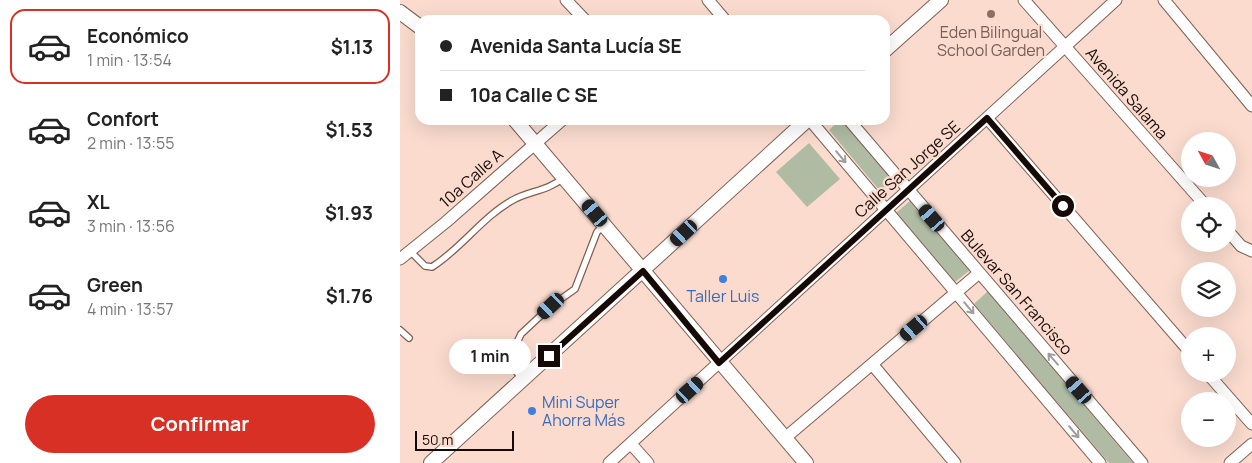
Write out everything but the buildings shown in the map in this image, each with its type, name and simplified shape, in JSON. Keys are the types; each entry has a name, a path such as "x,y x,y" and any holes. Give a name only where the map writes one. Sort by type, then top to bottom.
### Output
{"street":[{"path":"566,0 580,15"},
{"path":"708,0 721,15"},
{"path":"890,46 941,0"},
{"name":"Avenida Salama","path":"1024,0 1198,197"},
{"name":"Calle San Jorge SE","path":"719,363 1116,0"},
{"path":"1164,0 1252,106"},
{"path":"400,12 415,23"},
{"path":"987,118 1181,342"},
{"path":"520,125 719,363 806,463"},
{"name":"10a Calle A","path":"400,259 446,222 556,125"},
{"path":"431,463 803,125"},
{"path":"812,125 1100,463"},
{"name":"Bulevar San Francisco","path":"853,125 1142,463"},
{"path":"1236,240 1241,246 1252,251"},
{"path":"785,438 979,273"},
{"path":"609,463 719,363"},
{"path":"872,364 955,463"},
{"path":"1215,382 1252,424"},
{"path":"631,444 648,463"},
{"path":"1230,463 1252,444"}],"lane":[{"path":"410,251 426,266 432,267 489,216 514,199 555,185 564,177"},
{"path":"522,380 512,365 512,353 521,334 551,306 575,289 597,232 605,225"},
{"path":"400,330 409,338"}],"green space":[{"path":"834,125 847,125 893,180 880,191 829,130"},
{"path":"809,143 840,179 807,207 776,172"},
{"path":"911,200 970,270 955,282 896,213"},
{"path":"988,291 1133,463 1109,463 974,304"}],"place":[{"name":"Eden Bilingual School Garden","path":"991,14"},
{"name":"Taller Luis","path":"723,279"},
{"name":"Mini Super Ahorra Más","path":"532,411"}],"route":[{"path":"549,356 643,271 719,363 987,118 1063,206"}]}
